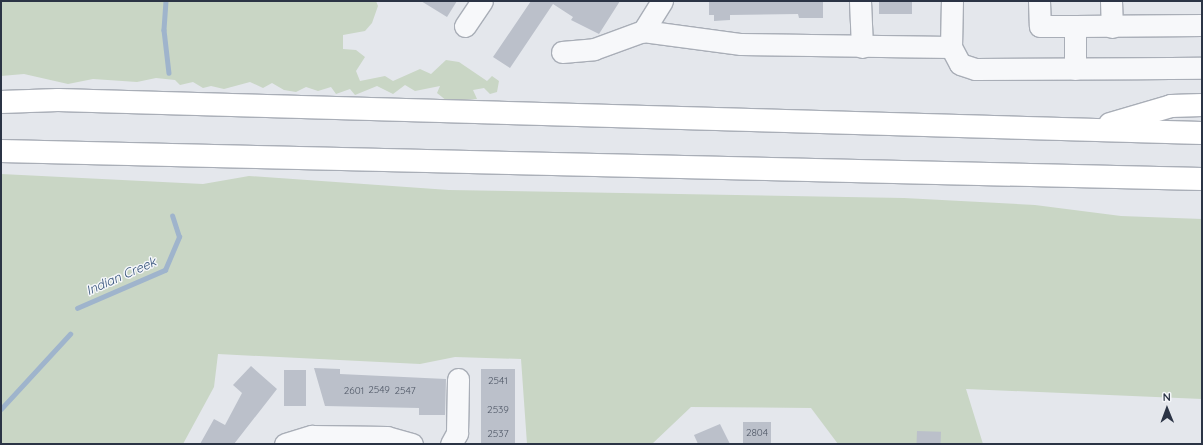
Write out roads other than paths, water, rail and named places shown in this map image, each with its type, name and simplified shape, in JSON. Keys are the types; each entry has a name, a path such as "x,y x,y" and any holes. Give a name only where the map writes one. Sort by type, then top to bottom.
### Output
{"highway":[{"path":"1,102 58,100 1202,133"},
{"path":"1093,130 1171,106 1202,105"},
{"path":"1,151 1202,178"}],"street":[{"path":"465,26 482,1"},
{"path":"643,31 662,1"},
{"path":"860,1 862,47"},
{"path":"952,1 951,47 960,64 975,69 1202,68"},
{"path":"1040,1 1040,26 1112,27 1202,25"},
{"path":"1111,1 1112,27"},
{"path":"1075,26 1075,69"},
{"path":"562,52 594,49 643,31 741,44 862,47 951,47"},
{"path":"451,444 456,433 458,379"},
{"path":"285,444 312,436 387,437 412,444"}],"waterway":[{"name":"Indian Creek","path":"166,1 164,30 169,73"},
{"name":"Indian Creek","path":"77,308 165,270 179,237 172,216"},
{"name":"Indian Creek","path":"1,409 70,334"}]}
